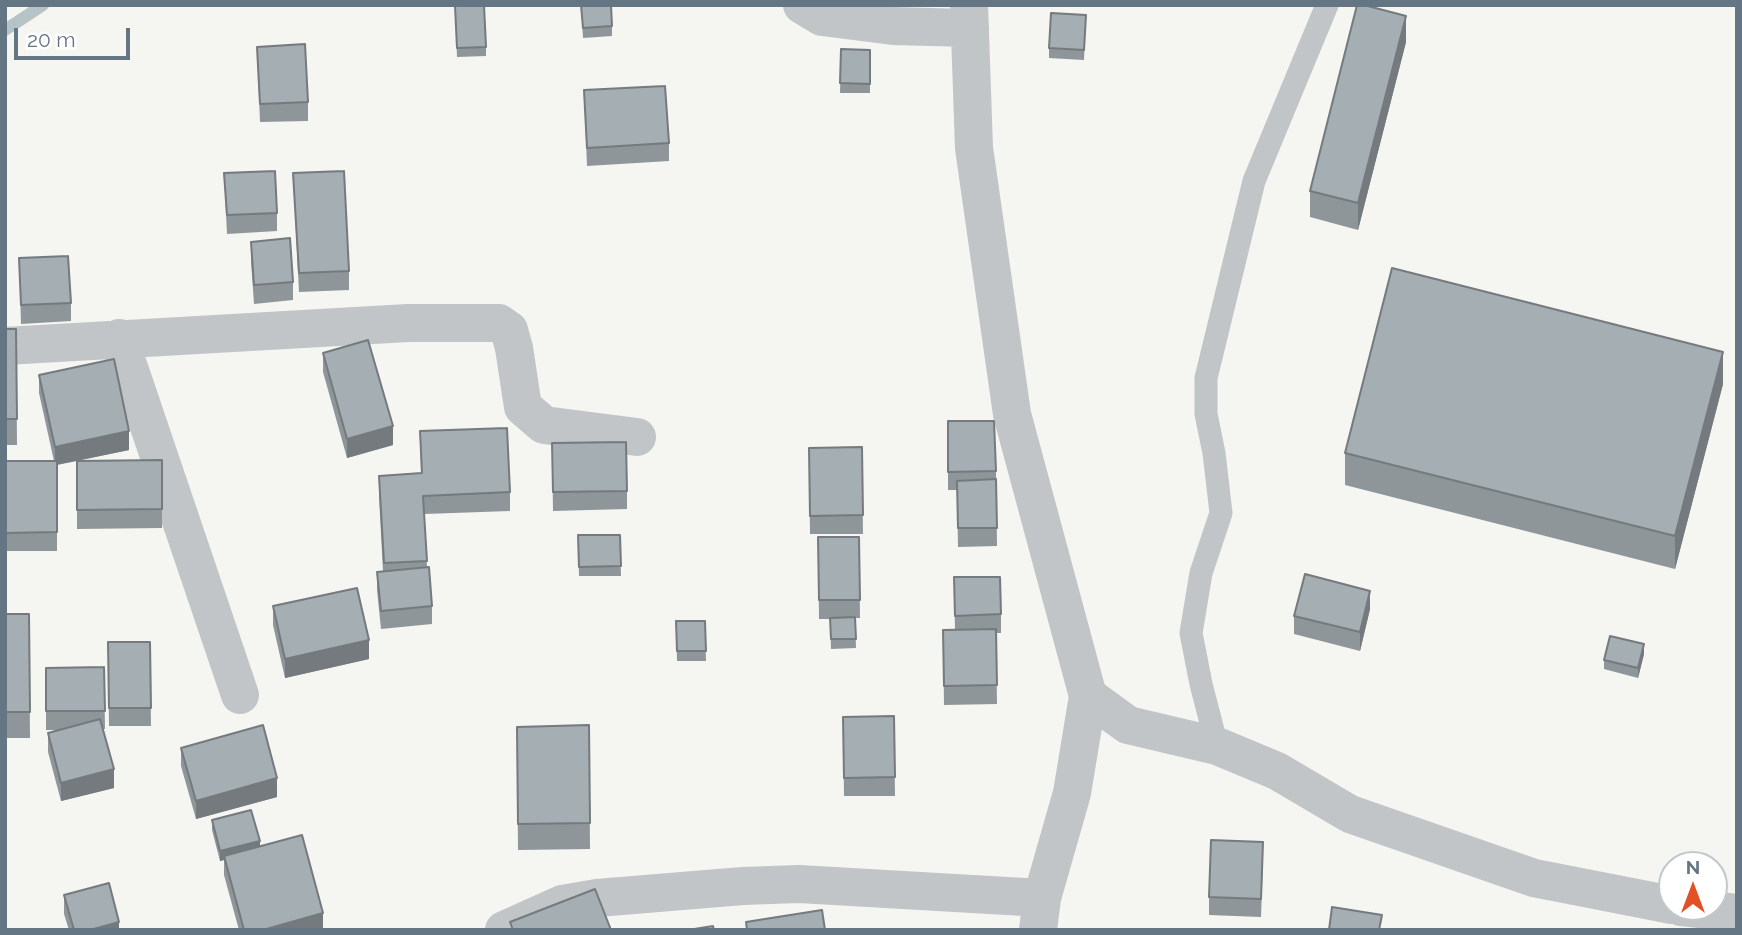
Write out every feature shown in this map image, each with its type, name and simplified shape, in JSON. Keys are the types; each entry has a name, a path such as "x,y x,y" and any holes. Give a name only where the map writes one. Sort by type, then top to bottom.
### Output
{"street":[{"path":"504,930 562,904 597,898 799,884 1040,914 1072,793 1088,695 1012,414 974,148 970,16 892,26 822,17 802,5"},
{"path":"5,346 408,323 499,323 509,330 523,407 544,425 636,437"},
{"path":"119,338 240,695"},
{"path":"1088,695 1128,725 1217,746 1277,771 1350,814 1534,878 1658,902"}],"lane":[{"path":"1217,746 1191,633 1201,572 1221,513 1206,414 1206,378 1254,181 1327,5"}],"building":[{"path":"484,5 486,47 457,48 455,6"},
{"path":"581,5 611,5 612,26 583,28"},
{"path":"1357,5 1406,16 1358,203 1310,191"},
{"path":"1051,13 1086,15 1084,50 1049,48"},
{"path":"305,44 308,102 260,104 257,47"},
{"path":"841,49 870,50 870,84 840,83"},
{"path":"665,86 669,143 587,148 584,90"},
{"path":"275,171 277,213 227,215 224,173"},
{"path":"344,171 349,271 299,273 293,173"},
{"path":"290,238 293,282 254,285 251,242"},
{"path":"68,256 71,303 21,305 19,258"},
{"path":"1392,268 1723,352 1675,536 1345,453"},
{"path":"5,329 16,329 17,419 5,419"},
{"path":"368,340 393,426 347,439 323,353"},
{"path":"114,359 129,431 55,447 39,375"},
{"path":"948,421 994,421 996,471 948,472"},
{"path":"507,428 510,492 423,496 427,561 384,563 379,476 422,473 420,431"},
{"path":"626,442 627,491 553,492 552,443"},
{"path":"862,447 863,515 810,516 809,448"},
{"path":"162,460 162,509 77,510 77,461"},
{"path":"5,461 57,461 57,532 5,533"},
{"path":"996,479 997,528 958,528 957,481"},
{"path":"578,535 620,535 621,566 579,567"},
{"path":"818,537 859,537 860,600 819,600"},
{"path":"429,567 432,606 381,611 377,572"},
{"path":"1305,574 1370,591 1360,632 1294,616"},
{"path":"954,577 1000,577 1001,614 955,616"},
{"path":"357,588 369,640 285,659 273,606"},
{"path":"5,614 29,614 30,712 5,712"},
{"path":"855,617 856,639 831,639 830,618"},
{"path":"676,621 705,621 706,651 677,651"},
{"path":"996,629 997,685 944,686 943,630"},
{"path":"1610,636 1644,644 1638,668 1604,660"},
{"path":"108,642 150,642 151,708 109,708"},
{"path":"104,667 105,711 46,711 46,668"},
{"path":"894,716 895,777 844,778 843,717"},
{"path":"100,719 114,769 61,783 48,733"},
{"path":"263,725 277,778 196,801 181,748"},
{"path":"589,725 590,823 518,824 517,727"},
{"path":"251,810 260,841 220,851 212,820"},
{"path":"302,835 323,913 263,930 244,930 224,856"},
{"path":"1211,840 1263,842 1261,899 1209,897"},
{"path":"109,883 119,922 90,930 74,930 64,895"},
{"path":"595,889 611,930 513,930 510,922"},
{"path":"1332,907 1382,915 1379,930 1329,930"},
{"path":"822,910 825,930 747,930 746,922"},
{"path":"713,926 714,930 688,930"}],"waterway":[{"path":"5,30 43,5"}]}
